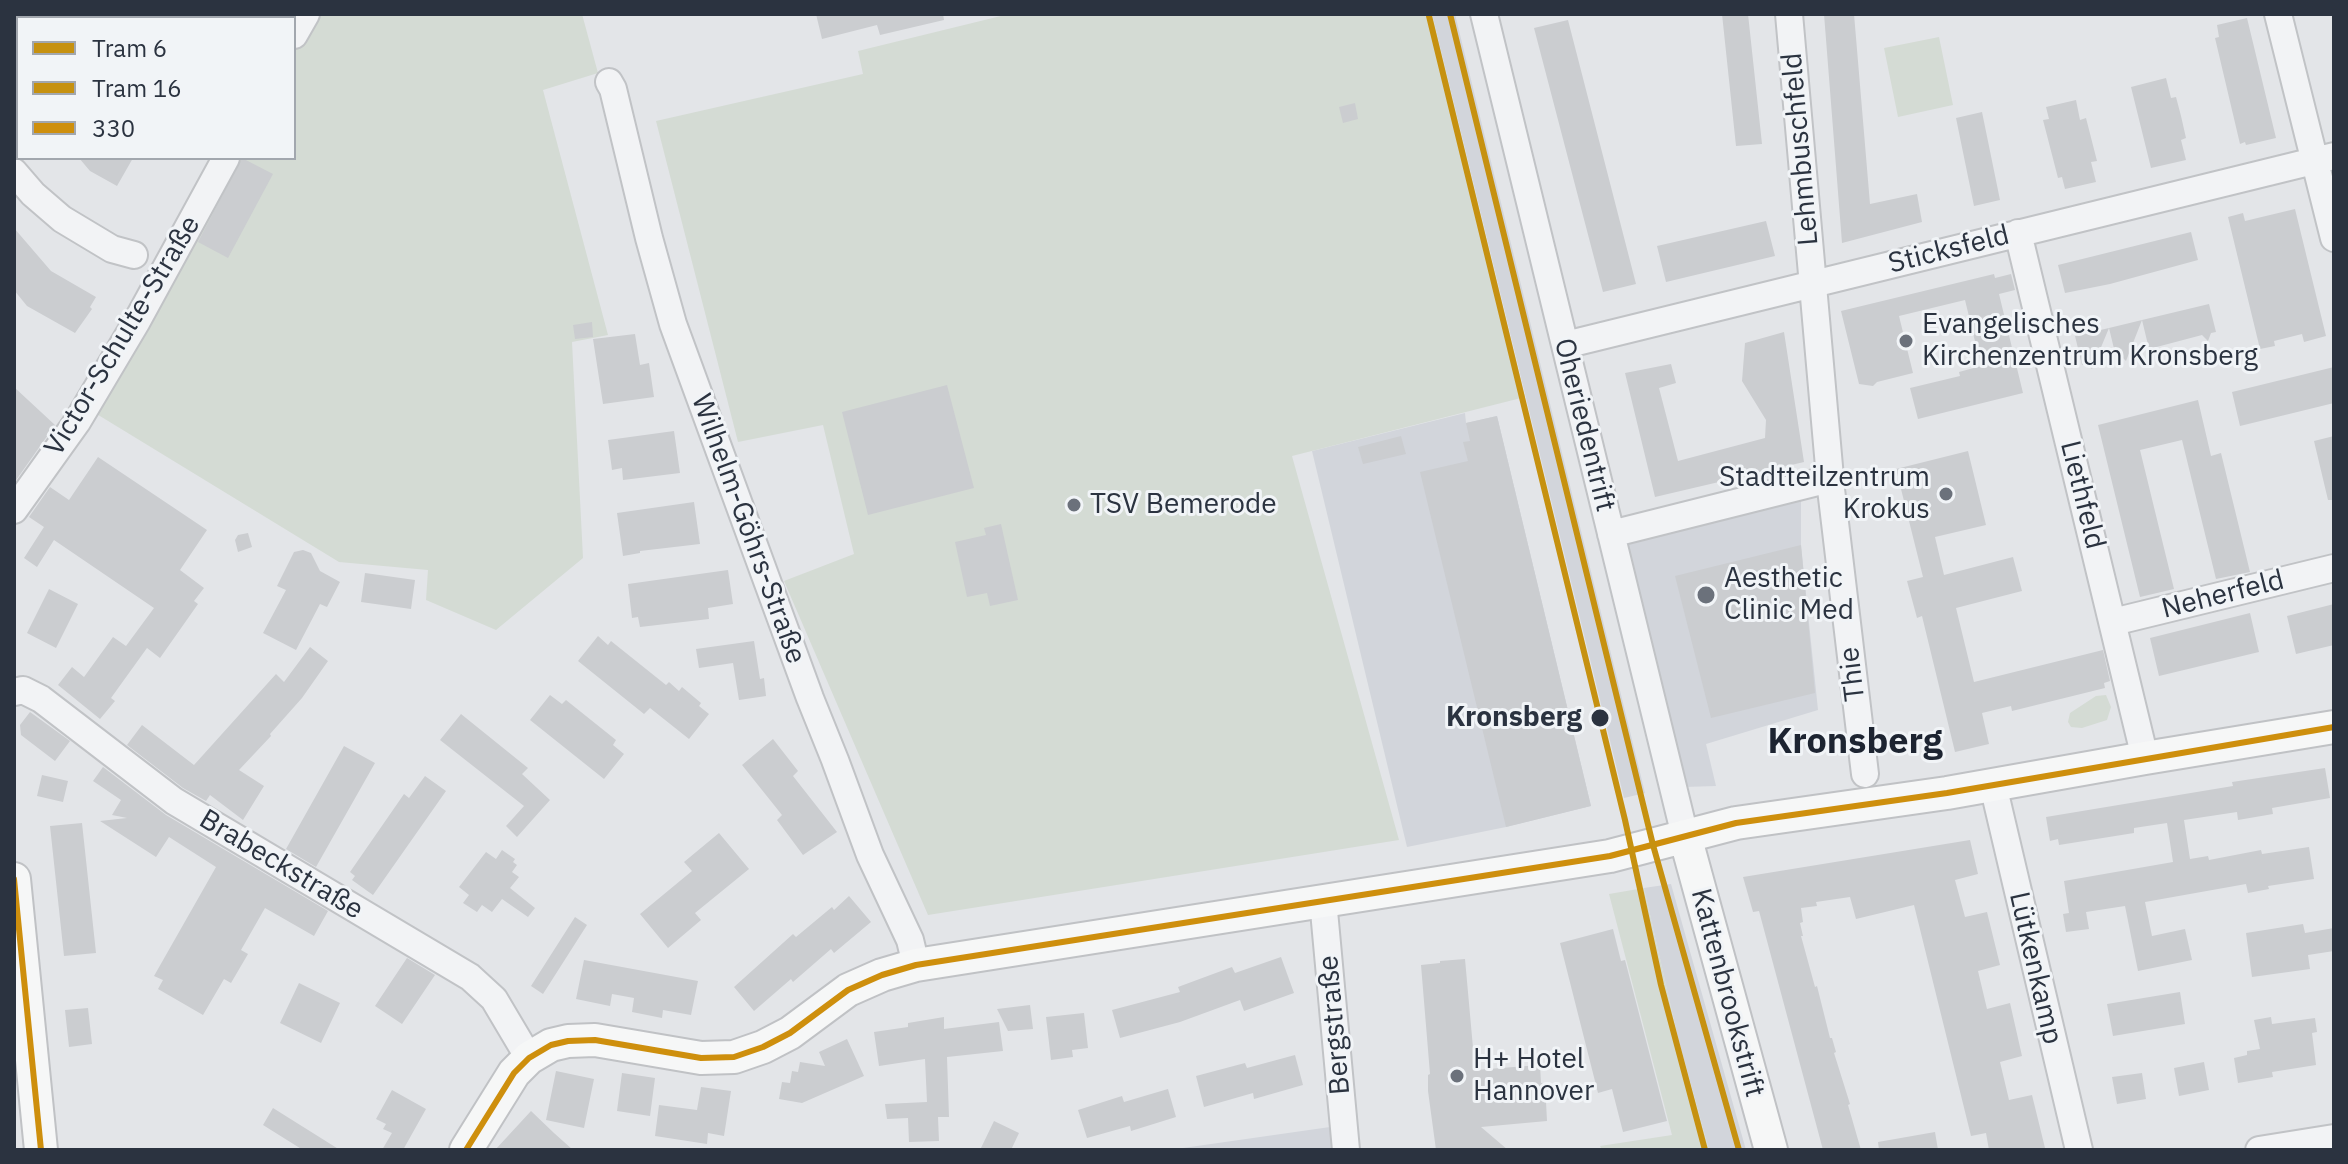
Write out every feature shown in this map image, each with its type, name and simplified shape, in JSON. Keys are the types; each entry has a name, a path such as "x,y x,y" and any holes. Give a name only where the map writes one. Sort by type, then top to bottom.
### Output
{"main road":[{"path":"466,1150 514,1073 529,1058 551,1045 581,1039 701,1058 734,1057 790,1033 848,990 916,965 1610,856 1736,823 1993,785 2334,727"},
{"name":"Kattenbrookstrift","path":"1685,836 1771,1150"},
{"path":"14,879 17,942 41,1150"}],"street":[{"path":"296,32 306,14"},
{"name":"Oheriedentrift","path":"1484,14 1685,836"},
{"name":"Lehmbuschfeld","path":"1789,14 1814,284"},
{"path":"2278,14 2324,158 2334,238"},
{"name":"Wilhelm-Göhrs-Straße","path":"609,82 673,324 810,698 870,855 910,940 916,965"},
{"name":"Sticksfeld","path":"1565,345 2324,158"},
{"name":"Victor-Schulte-Straße","path":"14,510 77,422 137,321 225,160"},
{"path":"14,172 33,194 62,219 112,249 134,255"},
{"name":"Liethfeld","path":"2018,233 2145,758"},
{"name":"Thie","path":"1814,284 1830,479 1865,774"},
{"path":"1611,534 1830,479"},
{"name":"Neherfeld","path":"2113,622 2334,568"},
{"name":"Brabeckstraße","path":"14,692 23,690 41,699 174,801 470,977 494,999 529,1058"},
{"name":"Lütkenkamp","path":"1993,785 2079,1150"},
{"name":"Bergstraße","path":"1323,900 1346,1150"},
{"path":"2259,1150 2334,1138"}],"shaded area":[{"path":"582,14 598,73 543,90 608,335 572,342 583,558 496,630 426,600 428,570 339,562 95,413 218,160 296,160 296,16"},
{"name":"TSV Bemerode","path":"1009,14 1432,14 1525,397 1292,456 1399,840 928,915 784,581 854,554 823,425 738,442 656,121 863,74 858,51"},
{"path":"1432,14 1455,14 1645,793 1624,798"},
{"path":"1939,37 1953,105 1898,117 1884,48"},
{"path":"1465,413 1466,423 1497,416 1591,806 1407,847 1312,451"},
{"path":"1801,497 1801,545 1818,710 1706,744 1716,786 1684,787 1624,540"},
{"path":"2106,695 2111,707 2107,720 2082,728 2071,727 2068,722 2070,713 2096,696"},
{"path":"1671,884 1746,1150 1709,1150 1678,1038 1644,888"},
{"path":"1644,888 1678,1038 1709,1150 1602,1150 1600,1146 1672,1135 1609,894"},
{"path":"1344,1125 1346,1150 1169,1150"}],"building":[{"path":"816,14 943,14 944,20 880,35 877,25 822,39"},
{"path":"1722,14 1748,14 1762,144 1736,146"},
{"path":"1824,14 1854,14 1870,204 1917,194 1922,222 1842,243"},
{"path":"2247,18 2276,138 2246,145 2245,142 2240,144 2215,38 2219,37 2217,25"},
{"path":"1568,20 1636,284 1603,292 1534,28"},
{"path":"2166,78 2171,98 2176,97 2181,116 2186,138 2181,140 2186,160 2151,168 2131,87"},
{"path":"2076,100 2080,120 2086,118 2097,161 2091,162 2096,182 2065,189 2062,177 2058,178 2043,120 2049,119 2046,107"},
{"path":"1355,103 1358,119 1343,123 1339,107"},
{"path":"1982,112 2000,200 1974,206 1956,118"},
{"path":"81,160 132,160 117,186 90,171"},
{"path":"241,160 273,174 228,258 198,242"},
{"path":"2295,209 2326,336 2304,342 2302,334 2274,341 2275,346 2260,349 2228,217 2243,213 2245,221"},
{"path":"1766,221 1775,256 1666,282 1657,246"},
{"path":"14,228 51,271 96,297 90,307 92,309 75,333 27,306 14,290"},
{"path":"2191,232 2198,260 2065,293 2058,265"},
{"path":"1994,274 1995,278 2011,274 2015,290 1999,294 2023,393 1918,419 1910,388 1960,376 1959,372 1981,366 1965,300 1899,316 1913,373 1877,382 1873,386 1859,384 1841,311"},
{"path":"2209,304 2216,332 2211,333 2208,341 2202,335 2149,349 2142,320"},
{"path":"2142,320 2126,361 2120,355 2116,357 2109,328"},
{"path":"592,322 593,337 575,339 573,325"},
{"path":"2109,328 2092,369 2087,364 2082,365 2075,336"},
{"path":"1784,332 1804,462 1655,497 1625,373 1671,364 1676,383 1659,388 1678,461 1765,438 1766,420 1742,381 1745,343"},
{"path":"635,334 640,365 649,363 654,397 603,404 593,339"},
{"path":"2334,367 2334,403 2240,426 2232,392"},
{"path":"947,385 974,488 868,515 842,412"},
{"path":"14,387 55,425 14,483"},
{"path":"2198,400 2211,456 2221,453 2250,572 2216,579 2182,440 2140,450 2174,589 2140,597 2098,425"},
{"path":"1497,416 1591,806 1506,827 1420,472 1468,461 1463,442 1470,441 1466,423"},
{"path":"674,431 680,473 623,480 622,468 612,470 608,440"},
{"path":"1401,436 1406,454 1363,464 1358,447"},
{"path":"2334,436 2334,500 2328,500 2314,441"},
{"path":"1968,451 1986,525 1935,537 1944,575 2013,557 2022,591 1956,608 1974,682 2103,650 2110,681 2104,683 2105,688 2012,711 2011,706 1982,713 1989,744 1955,752 1922,616 1917,618 1907,581 1923,577 1896,469"},
{"path":"98,457 207,530 180,570 204,588 194,601 198,604 160,658 147,648 111,698 115,701 100,719 58,685 72,667 84,677 113,637 126,646 154,608 54,540 37,567 24,558 44,527 29,517 50,487 69,500"},
{"path":"694,502 700,544 623,556 617,513"},
{"path":"1001,524 1018,600 990,606 987,593 967,597 955,542 986,535 984,528"},
{"path":"248,533 252,547 238,552 235,540 238,535"},
{"path":"1801,545 1815,693 1711,718 1675,576"},
{"path":"303,550 311,553 320,571 340,582 327,607 320,604 296,650 263,633 286,590 277,586 294,552"},
{"path":"728,570 733,604 708,608 709,619 640,627 638,617 632,618 628,584"},
{"path":"365,573 415,580 411,609 361,602"},
{"path":"49,589 78,604 56,648 27,633"},
{"path":"2334,604 2334,645 2296,654 2287,616"},
{"path":"2250,613 2259,652 2159,676 2150,638"},
{"path":"598,636 608,645 611,641 666,685 669,682 679,691 682,687 701,703 699,706 709,714 689,739 650,708 644,714 578,661"},
{"path":"754,641 766,696 739,700 733,663 699,668 696,649"},
{"path":"310,647 328,661 271,736 239,770 264,786 243,820 210,795 206,801 183,788 127,745 142,725 194,765 276,674 284,682"},
{"path":"550,695 562,704 566,700 616,740 613,745 624,754 604,779 530,720"},
{"path":"30,712 70,741 55,761 21,735 20,725"},
{"path":"461,714 528,768 522,774 550,800 517,837 506,826 524,806 440,740"},
{"path":"773,739 798,771 793,776 837,832 803,855 777,820 782,815 742,765"},
{"path":"344,746 375,763 316,867 286,849"},
{"path":"103,767 166,815 328,911 314,936 265,908 241,950 248,954 231,983 224,979 203,1015 158,989 163,980 154,976 216,867 169,837 156,857 100,821 127,818 112,815 121,800 93,781"},
{"path":"2325,768 2330,798 2272,808 2273,814 2238,820 2237,812 2184,820 2190,859 2208,856 2209,860 2261,850 2262,854 2309,847 2314,879 2268,886 2269,889 2248,893 2246,884 2145,902 2152,936 2185,929 2192,960 2138,971 2125,906 2086,912 2089,929 2066,932 2063,914 2069,913 2064,881 2173,862 2167,823 2134,828 2134,833 2059,845 2058,839 2050,841 2046,817"},
{"path":"42,775 68,781 63,802 37,796"},
{"path":"425,776 446,791 373,895 352,880 355,876 350,872 404,794 409,798"},
{"path":"82,823 96,953 64,956 50,826"},
{"path":"719,833 749,869 695,913 701,920 668,948 640,914 692,871 684,862"},
{"path":"1970,840 1978,874 1955,880 1965,917 1987,912 2000,965 1978,971 1987,1009 2010,1003 2022,1056 2000,1062 2009,1100 2032,1095 2045,1148 1989,1150 1986,1133 1971,1136 1914,905 1856,919 1850,897 1816,902 1817,906 1801,908 1801,936 1861,1150 1823,1150 1759,911 1753,912 1743,877"},
{"path":"502,850 515,859 513,862 517,865 512,872 519,877 510,888 535,908 528,917 502,899 492,912 482,905 477,912 463,903 469,895 459,887 486,852 496,859"},
{"path":"849,896 871,922 834,953 831,949 793,982 791,979 754,1011 734,987 793,934 796,937"},
{"path":"575,917 587,925 543,994 531,986"},
{"path":"2303,924 2305,933 2334,928 2334,951 2308,955 2310,969 2252,977 2246,933"},
{"path":"1613,929 1621,961 1625,960 1667,1121 1623,1132 1612,1089 1598,1093 1560,943"},
{"path":"1281,957 1294,993 1244,1011 1240,1000 1180,1022 1120,1038 1112,1010 1180,992 1178,987 1232,967 1235,973"},
{"path":"407,958 435,975 402,1024 375,1006"},
{"path":"1465,959 1475,1070 1540,1065 1541,1083 1545,1083 1547,1121 1481,1127 1508,1150 1436,1150 1428,1091 1430,1074 1421,965"},
{"path":"584,960 698,981 691,1015 663,1010 662,1018 632,1012 634,998 612,994 610,1006 576,999"},
{"path":"299,983 340,1003 321,1043 280,1023"},
{"path":"2180,992 2185,1024 2113,1036 2107,1004"},
{"path":"1030,1005 1033,1029 1008,1031 997,1009"},
{"path":"88,1008 92,1044 69,1047 65,1010"},
{"path":"1084,1013 1088,1048 1072,1050 1073,1057 1051,1060 1046,1017"},
{"path":"944,1017 944,1029 999,1022 1003,1051 947,1057 949,1117 938,1117 939,1141 909,1142 908,1118 887,1119 885,1104 927,1102 925,1059 879,1066 874,1032"},
{"path":"2271,1017 2272,1024 2315,1018 2317,1032 2312,1033 2316,1065 2272,1072 2273,1077 2238,1083 2234,1058 2260,1049 2254,1020"},
{"path":"847,1039 864,1076 802,1103 779,1099 782,1082 790,1083 792,1071 798,1072 800,1062 825,1066 819,1052"},
{"path":"1295,1055 1303,1085 1254,1099 1253,1093 1204,1107 1196,1076 1245,1063 1247,1068"},
{"path":"2204,1062 2209,1090 2179,1096 2174,1068"},
{"path":"556,1071 594,1079 584,1128 546,1120"},
{"path":"622,1073 655,1078 650,1116 617,1111"},
{"path":"2142,1073 2146,1099 2117,1104 2112,1077"},
{"path":"701,1087 731,1091 724,1136 708,1133 707,1144 655,1136 659,1105 697,1110"},
{"path":"1168,1089 1176,1117 1131,1131 1130,1126 1087,1138 1078,1110 1122,1096 1124,1102"},
{"path":"392,1090 426,1109 403,1150 382,1150 392,1133 383,1129 386,1124 376,1119"},
{"path":"273,1108 340,1150 303,1150 263,1125"},
{"path":"531,1111 554,1133 573,1150 495,1150"},
{"path":"994,1121 1019,1133 1011,1150 980,1150"},
{"path":"1935,1132 1938,1150 1879,1150 1878,1142"}],"tram line":[{"name":"6","path":"1450,14 1653,845 1739,1150"},
{"name":"16","path":"1429,16 1625,820 1661,985 1705,1150"}],"transit line":[{"name":"330","path":"466,1150 514,1073 529,1058 551,1045 568,1041 595,1040 701,1058 734,1057 790,1033 848,990 916,965 1610,856 1736,823 1947,793 2334,727"},
{"name":"330","path":"14,879 41,1150"}],"place":[{"name":"Evangelisches Kirchenzentrum Kronsberg","path":"1906,341"},
{"name":"Stadtteilzentrum Krokus","path":"1946,494"},
{"name":"TSV Bemerode","path":"1074,505"},
{"name":"Aesthetic Clinic Med","path":"1706,595"},
{"name":"Kronsberg","path":"1600,718"},
{"name":"H+ Hotel Hannover","path":"1457,1076"}],"district":[{"name":"Kronsberg","path":"1855,743"}]}
